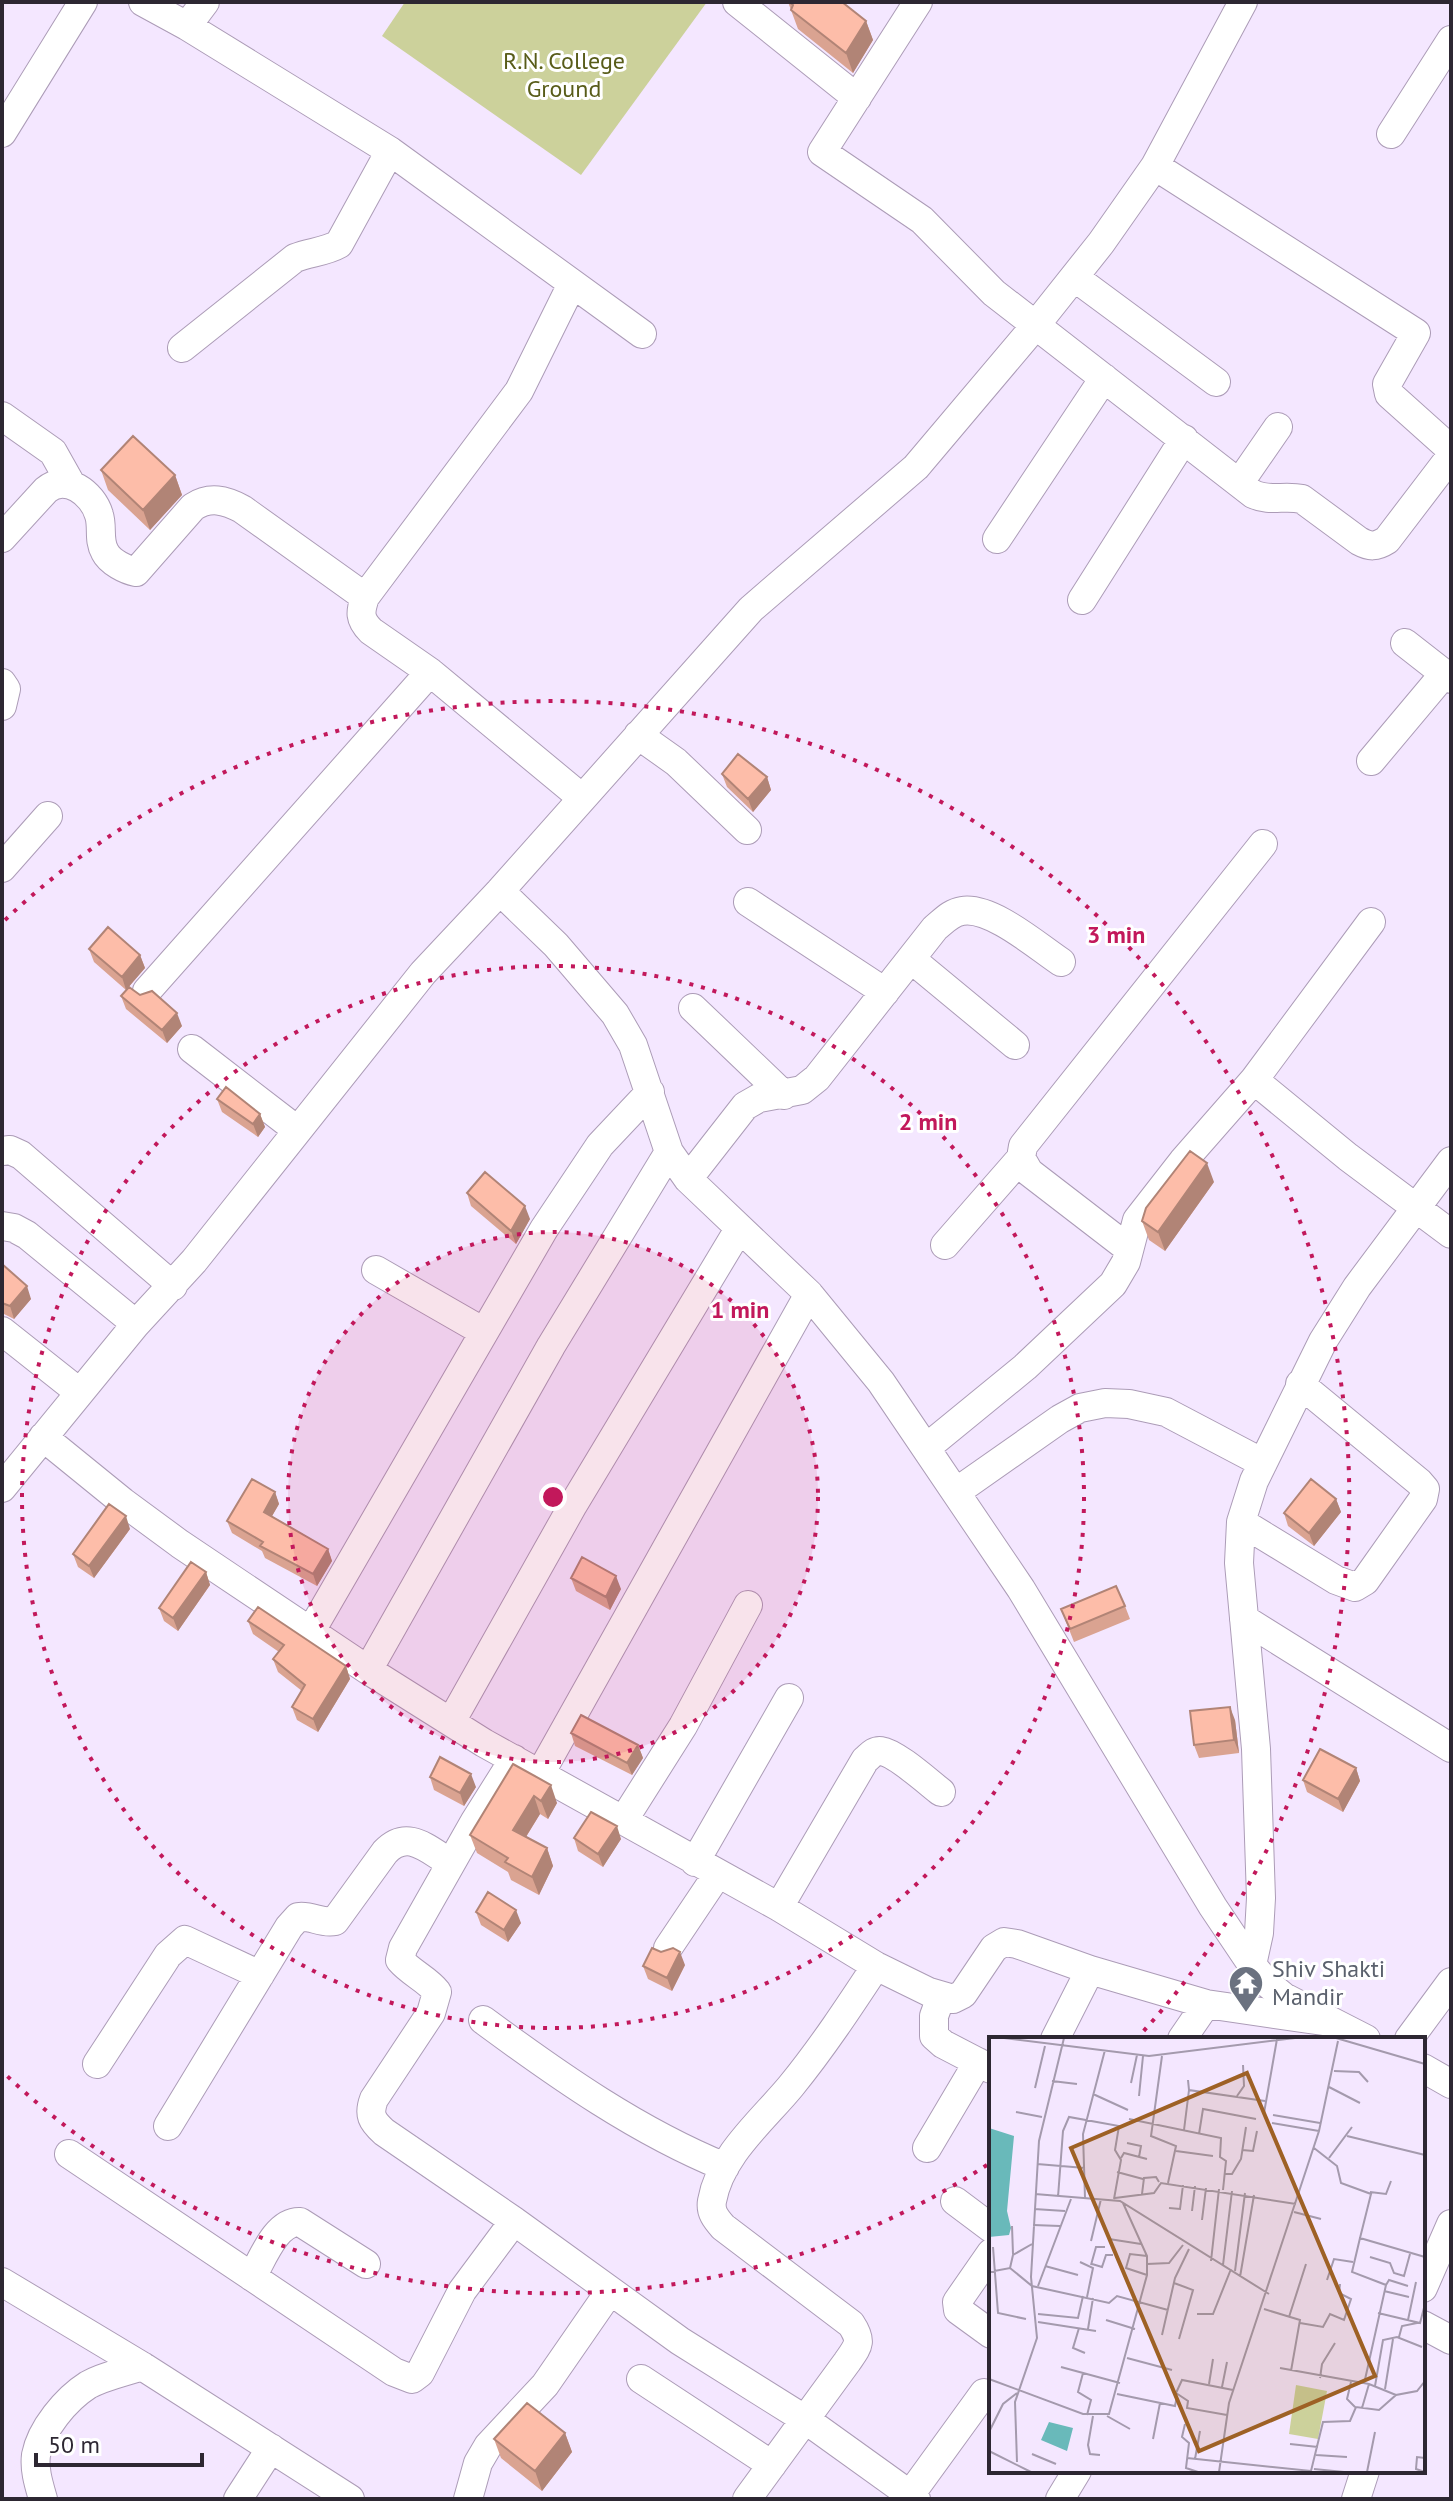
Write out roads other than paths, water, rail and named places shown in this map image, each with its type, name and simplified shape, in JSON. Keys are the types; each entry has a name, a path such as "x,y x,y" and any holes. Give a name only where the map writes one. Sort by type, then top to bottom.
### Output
{"street":[{"path":"2,133 83,2"},
{"path":"143,2 390,151 642,334"},
{"path":"187,26 205,2"},
{"path":"737,2 857,98"},
{"path":"918,2 822,152 922,220 994,293 1262,498 1302,499 1369,546 1387,540 1443,471 1450,453 1448,442 1389,394 1387,384 1416,333 1155,166"},
{"path":"2,1488 136,1324 173,1286 423,973 751,609 916,467 1035,326 1129,206 1155,166 1243,2"},
{"path":"1391,134 1451,40"},
{"path":"182,348 295,258 309,252 327,251 339,244 390,151"},
{"path":"1074,277 1216,382"},
{"path":"572,284 519,391 365,597 360,611 363,623 430,672 582,798"},
{"path":"997,539 1104,378"},
{"path":"2,416 53,452 71,484"},
{"path":"1240,482 1278,427"},
{"path":"1082,600 1184,439"},
{"path":"2,538 54,483 71,484 80,489 97,509 100,537 108,557 128,571 136,572 193,507 203,501 216,500 242,509 365,597"},
{"path":"1371,761 1448,677 1405,643"},
{"path":"147,991 430,672"},
{"path":"2,683 6,689 2,706"},
{"path":"638,735 676,762 747,830"},
{"path":"2,868 48,816"},
{"path":"945,1245 1021,1158 1023,1146 1032,1133 1263,844"},
{"path":"500,891 556,945 615,1014 633,1045 669,1152 688,1179 809,1294 881,1382 1021,1589 1213,1907 1252,1965 1308,2026"},
{"path":"748,902 885,992"},
{"path":"688,1179 745,1106 759,1098 802,1090 817,1078 935,928 950,915 964,911 987,915 1061,962"},
{"path":"926,1448 1025,1367 1113,1284 1120,1274 1137,1220 1183,1161 1254,1080 1371,922"},
{"path":"911,959 1015,1045"},
{"path":"693,1008 784,1095"},
{"path":"192,1049 297,1130"},
{"path":"1254,1080 1451,1234"},
{"path":"311,1631 544,1229 600,1145 650,1092"},
{"path":"2,1151 10,1150 21,1155 173,1286"},
{"path":"368,1670 551,1346 669,1152"},
{"path":"1021,1158 1029,1172 1055,1195 1129,1249"},
{"path":"1252,1965 1259,1933 1261,1898 1256,1749 1239,1563 1241,1522 1263,1463 1300,1384 1357,1287 1451,1161"},
{"path":"2,1226 27,1235 136,1324"},
{"path":"451,1722 581,1491 739,1229"},
{"path":"376,1270 484,1332"},
{"path":"540,1774 809,1294"},
{"path":"2,1331 79,1392"},
{"path":"1241,1522 1336,1580 1355,1587 1365,1581 1423,1499 1425,1489 1419,1482 1300,1384"},
{"path":"956,1492 1060,1419 1080,1408 1105,1403 1129,1404 1166,1412 1263,1463"},
{"path":"43,1437 158,1528 368,1670 451,1722 779,1907 876,1966 941,1997 953,1999 963,1994 994,1948 1004,1942 1206,2004 1357,2037"},
{"path":"623,1821 683,1726 748,1605"},
{"path":"1244,1619 1451,1748"},
{"path":"668,1948 789,1698"},
{"path":"779,1907 865,1760 873,1752 881,1751 891,1756 941,1792"},
{"path":"514,1759 403,1948 400,1960 437,1992 435,2004 374,2099 369,2110 372,2122 699,2354 806,2420 913,2497 984,2393"},
{"path":"168,2126 298,1917 307,1916 326,1923 335,1921 393,1844 403,1839 415,1842 451,1863"},
{"path":"97,2064 168,1955 185,1940 260,1975"},
{"path":"747,2499 858,2345 858,2335 851,2324 723,2227 714,2217 711,2204 725,2167 838,2023 876,1966"},
{"path":"1056,2037 1090,1970"},
{"path":"1410,2037 1451,1982"},
{"path":"927,2148 985,2066 934,2036 934,2016 941,1997"},
{"path":"1183,2037 1206,2004"},
{"path":"483,2020 577,2087 673,2145 725,2167"},
{"path":"1425,2069 1451,2084"},
{"path":"69,2154 394,2372 412,2379 420,2373 462,2291 514,2221"},
{"path":"955,2201 989,2226"},
{"path":"252,2277 282,2228 291,2222 300,2222 366,2264"},
{"path":"1425,2283 1451,2224"},
{"path":"989,2256 957,2302 958,2310 989,2333"},
{"path":"2,2282 142,2366 350,2499"},
{"path":"468,2499 478,2463 488,2446 545,2385 610,2291"},
{"path":"1425,2326 1451,2340"},
{"path":"43,2499 36,2472 36,2457 40,2442 53,2420 77,2393 91,2383 142,2366"},
{"path":"641,2379 772,2465"},
{"path":"238,2499 271,2448"},
{"path":"1060,2499 1076,2473"},
{"path":"1356,2499 1364,2473"}],"place":[{"name":"Shiv Shakti Mandir","path":"1246,2014"}],"park label":[{"name":"R.N. College Ground","path":"564,75"}]}
